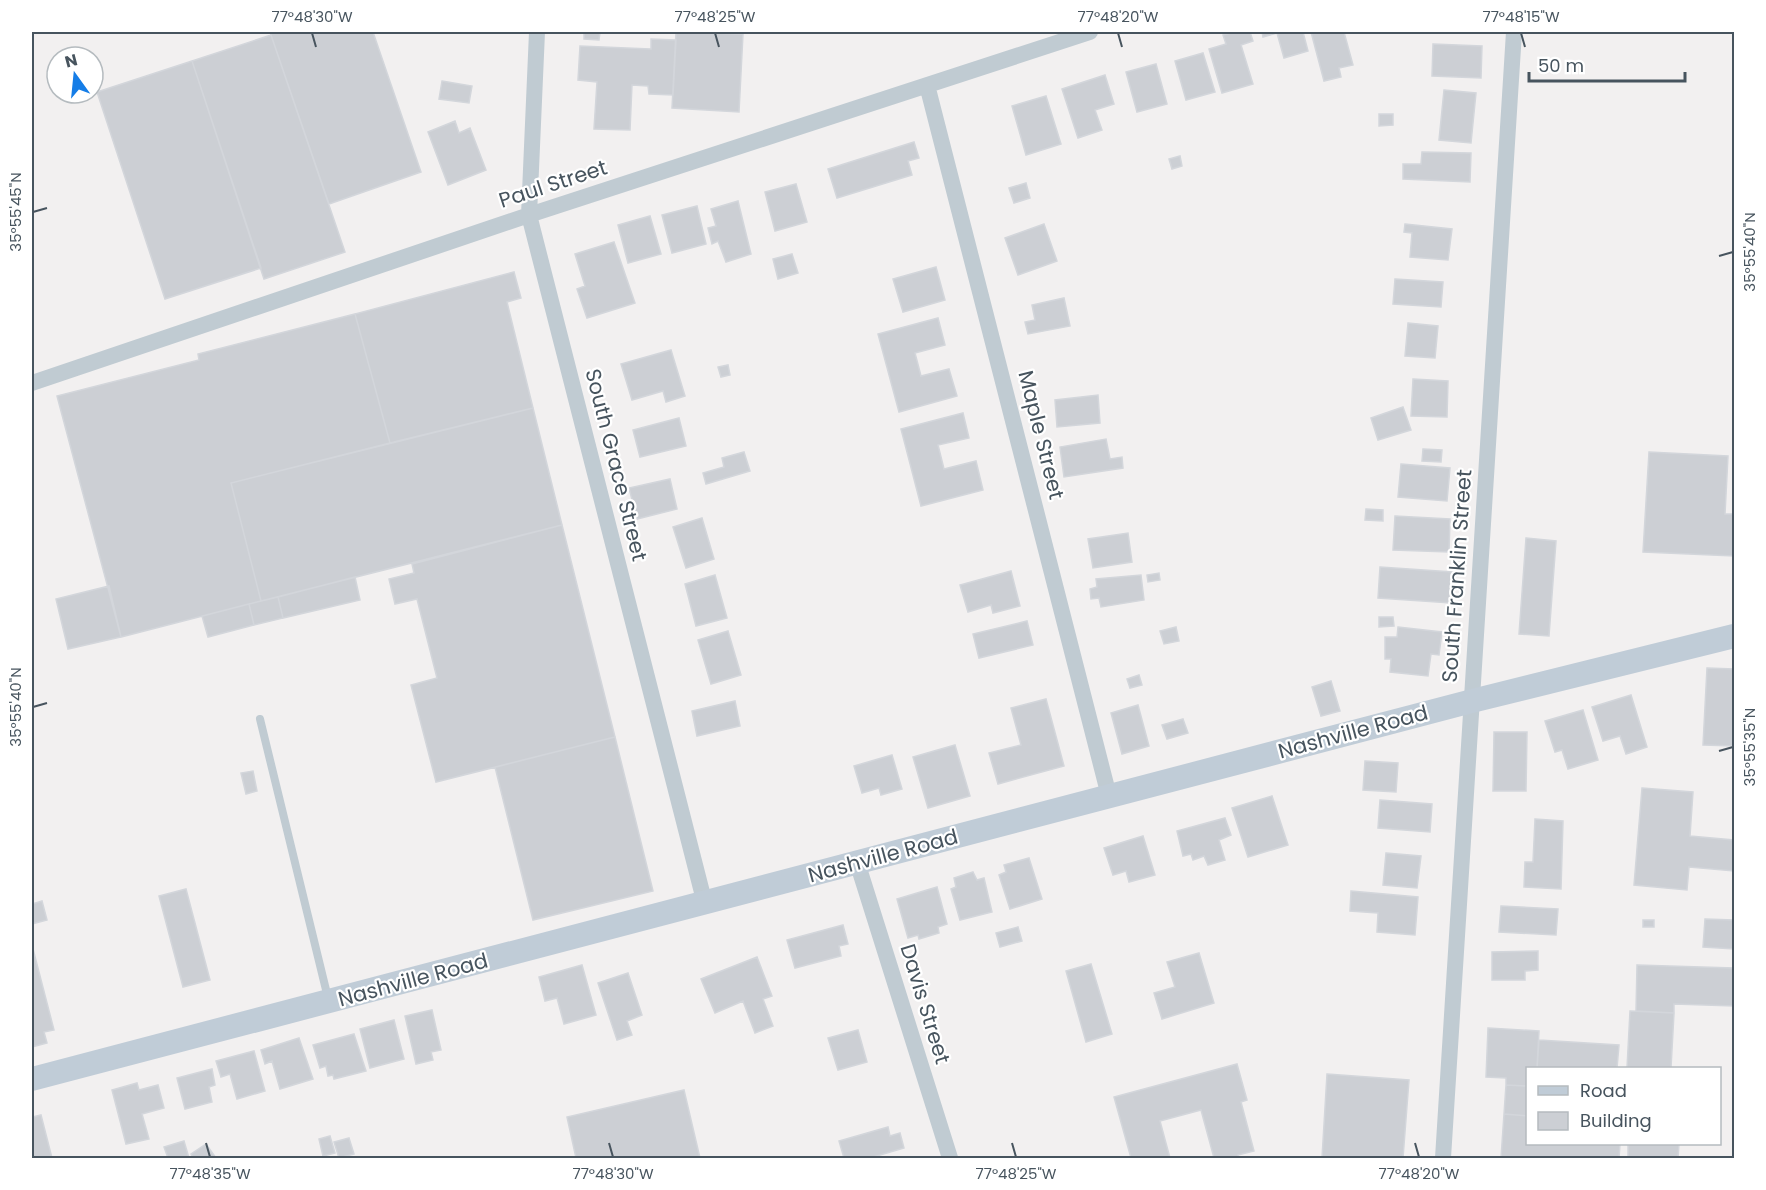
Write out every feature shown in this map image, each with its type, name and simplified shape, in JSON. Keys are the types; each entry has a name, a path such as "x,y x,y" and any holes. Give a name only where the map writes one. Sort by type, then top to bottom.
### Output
{"main road":[{"name":"Nashville Road","path":"32,1079 1472,701 1734,636"}],"street":[{"name":"South Grace Street","path":"537,32 529,215 705,904"},
{"name":"Paul Street","path":"32,383 529,215 1090,32"},
{"name":"South Franklin Street","path":"1443,1158 1514,32"},
{"name":"Maple Street","path":"927,85 1109,796"},
{"name":"Davis Street","path":"857,862 950,1158"}],"lane":[{"path":"260,719 329,1002"}],"building":[{"path":"270,32 373,32 421,172 329,204"},
{"path":"584,32 600,32 599,40 584,39"},
{"path":"676,32 743,34 739,112 672,108"},
{"path":"1250,32 1253,41 1241,45 1253,84 1222,93 1209,49 1226,44 1223,35"},
{"path":"1262,32 1303,32 1308,51 1284,58 1277,33 1263,37"},
{"path":"1311,32 1344,32 1353,65 1339,68 1341,77 1324,81"},
{"path":"271,35 345,252 264,279 192,61"},
{"path":"651,39 676,40 673,95 649,94 648,86 632,85 630,130 594,129 597,82 578,80 580,46 651,49"},
{"path":"1433,44 1482,46 1481,78 1432,76"},
{"path":"1203,53 1215,92 1186,100 1175,61"},
{"path":"192,61 261,268 165,299 101,105 105,105 105,89"},
{"path":"1156,64 1167,104 1137,112 1126,72"},
{"path":"1105,75 1114,104 1095,110 1102,130 1078,138 1062,89"},
{"path":"442,81 472,86 469,103 439,99"},
{"path":"1444,90 1476,93 1471,143 1439,140"},
{"path":"1046,96 1061,144 1026,155 1012,106"},
{"path":"1379,114 1393,114 1393,125 1379,126"},
{"path":"455,121 459,133 470,128 486,170 448,185 428,132"},
{"path":"914,142 919,158 908,161 912,175 837,198 828,169"},
{"path":"1422,152 1471,153 1470,182 1403,179 1403,164 1421,164"},
{"path":"1180,156 1182,166 1172,169 1169,159"},
{"path":"1026,183 1030,198 1014,203 1009,188"},
{"path":"796,184 807,222 775,231 765,192"},
{"path":"738,201 751,254 726,262 718,241 712,244 708,228 716,226 711,209"},
{"path":"697,206 706,244 672,253 662,215"},
{"path":"650,216 661,254 628,263 618,225"},
{"path":"1044,224 1057,261 1018,275 1005,238"},
{"path":"1405,224 1452,229 1448,260 1410,257 1412,233 1404,232"},
{"path":"614,242 635,303 587,318 577,289 585,286 575,254"},
{"path":"792,254 798,273 778,279 773,259"},
{"path":"936,267 945,300 903,312 893,279"},
{"path":"514,272 521,298 507,302 533,408 390,443 355,314"},
{"path":"1395,279 1443,282 1441,307 1393,304"},
{"path":"1064,298 1070,326 1028,334 1025,322 1035,320 1032,305"},
{"path":"355,314 390,443 231,483 261,601 121,637 57,396 199,360 198,354"},
{"path":"938,318 945,345 915,353 921,376 949,369 957,396 899,412 878,334"},
{"path":"1408,323 1438,326 1435,358 1405,356"},
{"path":"671,350 685,396 666,402 663,391 632,400 621,364"},
{"path":"728,365 730,375 721,377 718,367"},
{"path":"1413,379 1448,381 1447,417 1411,416"},
{"path":"1098,395 1100,423 1057,427 1055,400"},
{"path":"1403,407 1411,430 1378,440 1371,418"},
{"path":"533,408 562,525 261,601 231,483"},
{"path":"963,413 969,438 938,445 944,469 976,461 983,490 921,506 901,429"},
{"path":"679,418 686,446 640,457 633,430"},
{"path":"1106,439 1110,459 1122,457 1123,468 1064,477 1060,447"},
{"path":"1423,449 1442,450 1441,462 1422,461"},
{"path":"744,452 750,471 706,484 703,473 724,467 722,458"},
{"path":"1649,452 1728,456 1725,514 1734,514 1734,556 1643,552"},
{"path":"1401,464 1450,468 1447,501 1398,497"},
{"path":"670,479 677,509 637,519 629,488"},
{"path":"1366,509 1383,510 1383,521 1365,520"},
{"path":"1395,516 1450,519 1449,552 1393,550"},
{"path":"702,518 714,559 686,568 673,527"},
{"path":"562,525 615,737 436,782 411,685 437,678 417,599 395,604 389,579 414,573 412,564"},
{"path":"1128,533 1132,562 1093,568 1088,539"},
{"path":"1526,538 1556,541 1549,636 1519,634"},
{"path":"1380,567 1453,572 1451,603 1378,598"},
{"path":"1011,571 1020,606 993,613 991,605 968,612 960,585"},
{"path":"1159,573 1160,580 1148,582 1147,575"},
{"path":"715,575 727,618 696,626 685,584"},
{"path":"1141,575 1144,600 1101,607 1099,598 1091,599 1090,589 1097,587 1096,579"},
{"path":"355,577 360,600 283,618 278,597"},
{"path":"109,586 121,637 68,649 56,599"},
{"path":"278,597 283,618 254,625 249,604"},
{"path":"249,604 254,625 208,637 202,616"},
{"path":"1379,617 1393,617 1394,626 1379,627"},
{"path":"1027,621 1033,645 979,658 973,634"},
{"path":"1176,627 1179,641 1164,644 1160,631"},
{"path":"1398,627 1442,632 1439,655 1431,654 1428,676 1390,672 1391,659 1385,659 1385,637 1397,637"},
{"path":"728,631 741,675 711,684 698,640"},
{"path":"1707,668 1734,669 1734,746 1703,745"},
{"path":"1139,675 1142,685 1130,688 1127,679"},
{"path":"1331,681 1340,711 1321,716 1312,687"},
{"path":"1631,695 1647,747 1626,754 1620,736 1603,741 1592,707"},
{"path":"1046,699 1064,766 998,784 989,753 1021,745 1011,708"},
{"path":"735,701 740,726 697,736 692,711"},
{"path":"1138,705 1149,746 1122,754 1111,713"},
{"path":"1583,710 1598,760 1568,769 1562,750 1555,752 1545,721"},
{"path":"1183,719 1188,733 1167,739 1162,725"},
{"path":"1494,732 1527,732 1526,791 1493,791"},
{"path":"615,737 653,891 533,920 495,767"},
{"path":"955,745 970,796 928,808 913,757"},
{"path":"892,755 902,789 881,795 879,788 862,793 854,766"},
{"path":"1365,761 1398,763 1396,792 1363,790"},
{"path":"253,771 257,791 246,794 241,773"},
{"path":"1642,788 1693,792 1690,836 1734,840 1734,871 1689,867 1687,890 1634,885"},
{"path":"1272,796 1288,845 1248,857 1232,808"},
{"path":"1380,800 1432,804 1430,832 1378,828"},
{"path":"1225,818 1231,835 1219,840 1225,860 1208,865 1204,856 1193,860 1191,854 1183,856 1177,831"},
{"path":"1535,819 1563,821 1561,889 1524,887 1525,862 1533,862"},
{"path":"1143,836 1155,875 1129,882 1126,871 1113,875 1104,848"},
{"path":"1386,853 1421,856 1417,888 1383,885"},
{"path":"1029,858 1042,899 1010,909 999,875 1006,872 1004,865"},
{"path":"973,872 977,880 984,878 992,912 960,920 951,889 956,887 954,878"},
{"path":"937,887 947,924 938,927 939,933 919,939 918,935 908,938 897,899"},
{"path":"186,889 210,980 183,987 159,896"},
{"path":"1351,891 1418,897 1415,935 1377,932 1378,913 1350,911"},
{"path":"42,901 47,920 32,924 32,904"},
{"path":"1501,906 1558,909 1556,935 1499,932"},
{"path":"1705,919 1734,920 1734,949 1703,947"},
{"path":"1643,920 1654,920 1654,927 1643,927"},
{"path":"843,925 848,944 839,946 841,956 795,968 787,940"},
{"path":"1018,927 1022,941 1000,947 996,933"},
{"path":"32,945 54,1030 44,1032 47,1043 32,1047"},
{"path":"1538,951 1538,970 1525,971 1525,980 1492,980 1492,952"},
{"path":"1199,953 1214,1003 1162,1019 1154,993 1175,987 1167,962"},
{"path":"757,957 772,996 763,999 773,1026 755,1033 743,1001 715,1013 701,979"},
{"path":"1091,964 1112,1034 1086,1042 1066,971"},
{"path":"582,965 596,1015 564,1024 557,998 545,1001 539,977"},
{"path":"1637,965 1734,968 1734,1006 1674,1004 1674,1013 1636,1011"},
{"path":"628,973 642,1015 627,1021 632,1035 617,1040 598,983"},
{"path":"432,1010 441,1050 431,1052 433,1060 416,1064 405,1016"},
{"path":"1630,1011 1674,1013 1671,1067 1627,1067"},
{"path":"394,1020 404,1059 370,1068 360,1029"},
{"path":"1488,1028 1539,1031 1537,1067 1526,1067 1526,1086 1506,1085 1506,1078 1486,1077"},
{"path":"858,1030 867,1062 838,1070 828,1038"},
{"path":"354,1034 366,1071 334,1079 333,1075 328,1076 326,1066 320,1068 313,1045"},
{"path":"299,1038 313,1079 280,1089 272,1061 265,1064 261,1050"},
{"path":"1539,1040 1619,1045 1617,1067 1537,1067"},
{"path":"254,1051 265,1091 237,1099 230,1074 221,1077 216,1061"},
{"path":"1237,1064 1247,1100 1241,1102 1254,1151 1238,1155 1239,1158 1214,1158 1201,1110 1160,1121 1170,1158 1131,1158 1114,1097"},
{"path":"212,1069 215,1085 209,1087 212,1102 185,1109 177,1078"},
{"path":"1327,1074 1409,1080 1403,1158 1322,1158"},
{"path":"137,1083 139,1090 158,1085 164,1108 142,1114 149,1139 126,1144 112,1090"},
{"path":"1506,1085 1526,1086 1526,1116 1504,1114"},
{"path":"684,1090 700,1158 576,1158 567,1117"},
{"path":"1504,1114 1526,1116 1526,1145 1620,1145 1619,1158 1501,1158"},
{"path":"41,1115 52,1158 32,1158 32,1117"},
{"path":"888,1127 890,1136 900,1133 904,1148 870,1158 844,1158 839,1141"},
{"path":"330,1136 335,1153 323,1156 319,1139"},
{"path":"349,1138 354,1154 339,1158 334,1142"},
{"path":"184,1141 189,1158 168,1158 164,1147"},
{"path":"206,1144 216,1158 193,1158 191,1154"},
{"path":"1628,1145 1679,1145 1678,1158 1628,1158"}]}
